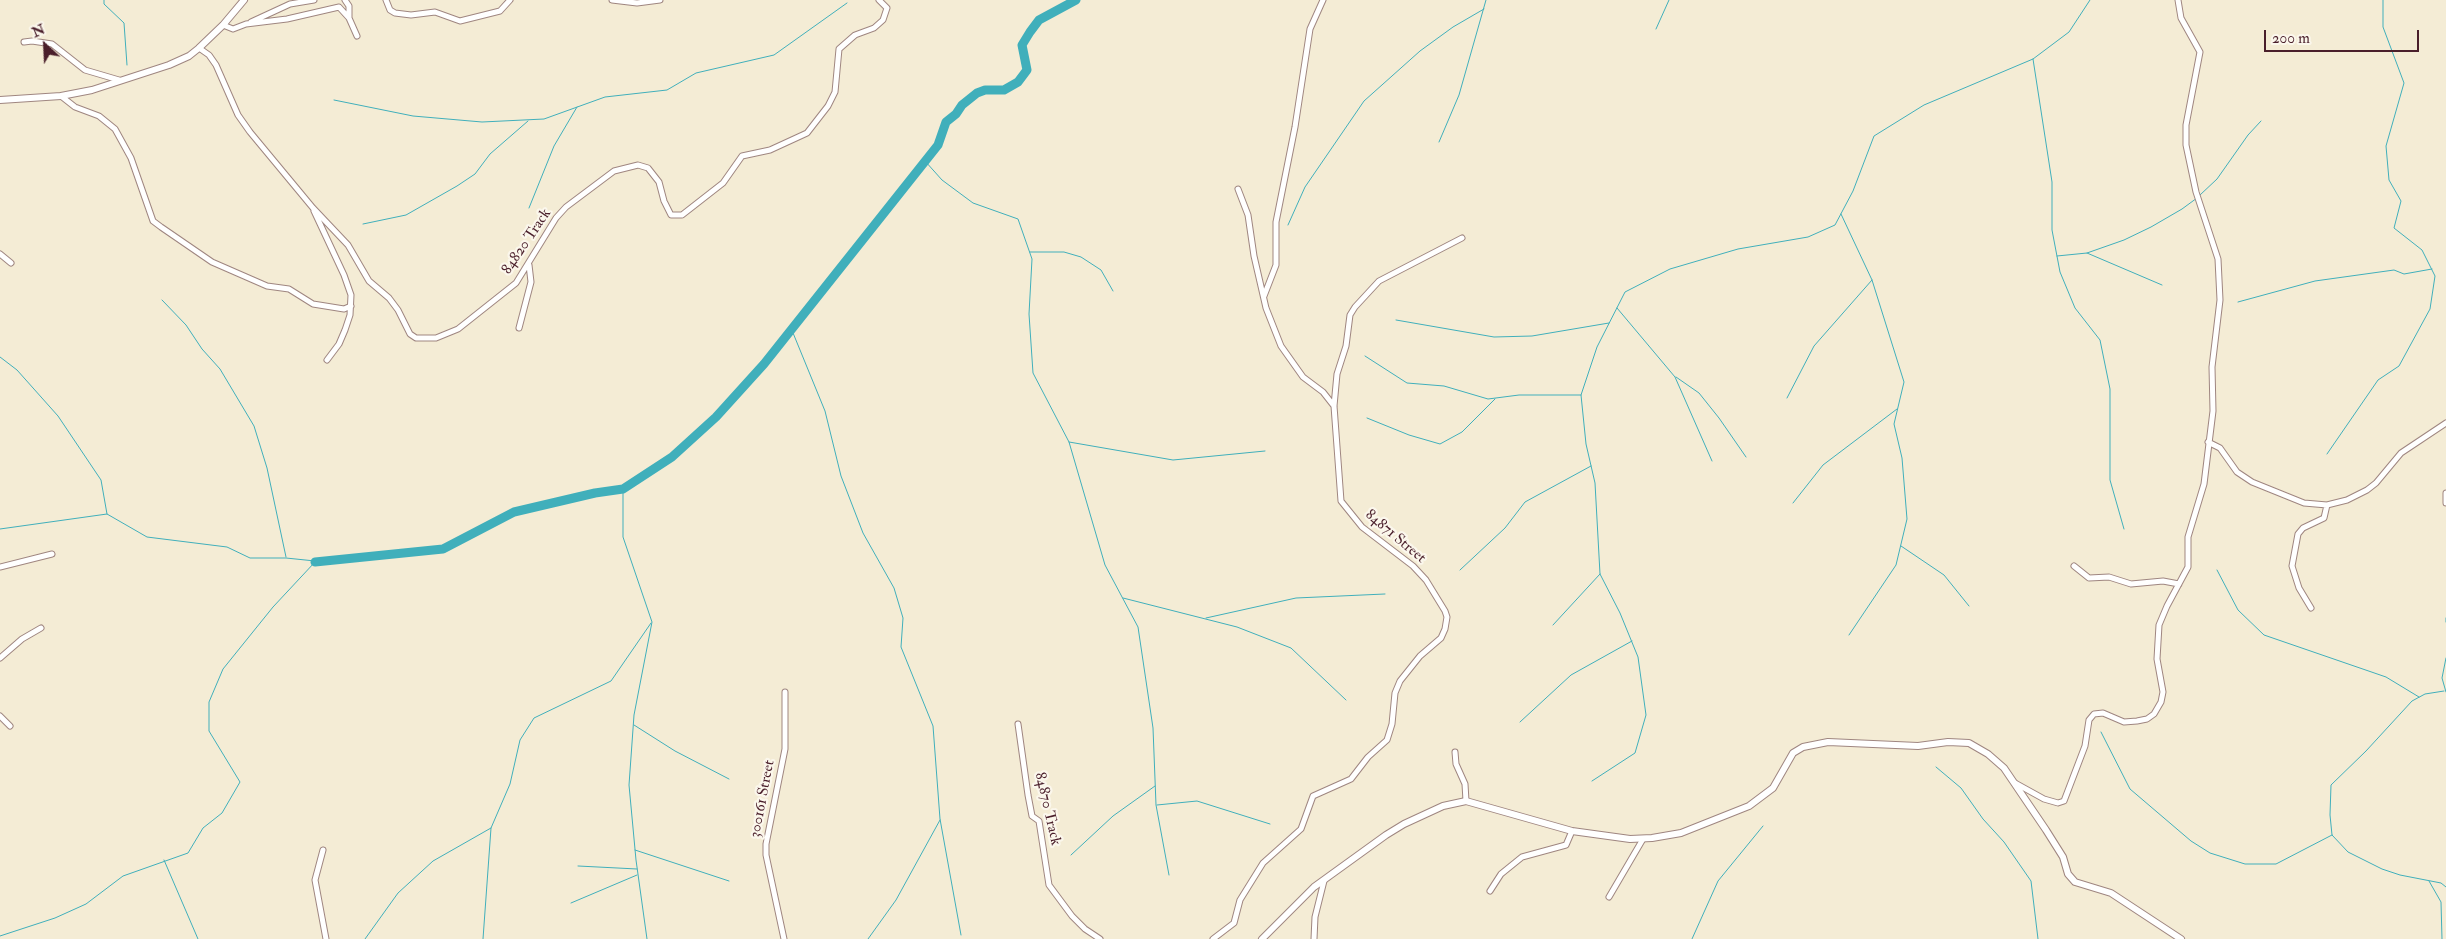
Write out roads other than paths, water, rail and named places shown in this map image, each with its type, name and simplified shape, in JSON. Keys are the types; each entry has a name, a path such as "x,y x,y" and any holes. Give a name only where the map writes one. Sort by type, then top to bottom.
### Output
{"street":[{"path":"0,100 61,96 92,90 169,65 189,56 200,48 244,0"},
{"path":"223,25 233,29 290,4 314,0"},
{"path":"345,0 349,6 349,18"},
{"path":"386,0 390,10 396,12 426,14 435,12 454,20 465,21 500,12 510,0"},
{"path":"612,0 637,3 660,0"},
{"name":"84820 Track","path":"200,48 209,55 216,65 238,115 313,208 348,245 369,281 389,298 410,334 416,338 436,338 458,329 496,297 509,290 529,265 556,218 566,207 614,170 638,165 648,168 659,182 664,201 671,215 682,215 722,183 742,156 770,150 806,133 828,106 835,92 839,49 855,35 879,24 887,8 879,0"},
{"path":"1264,296 1276,265 1276,222 1294,136 1310,29 1323,0"},
{"path":"2011,781 2044,799 2058,803 2064,801 2085,746 2089,720 2094,714 2103,713 2124,722 2147,719 2154,714 2161,702 2163,692 2157,659 2159,625 2188,567 2188,537 2202,491 2213,411 2212,367 2220,289 2218,259 2194,185 2186,145 2186,125 2200,52 2181,18 2178,0"},
{"path":"246,24 300,16 334,6 343,9 357,36"},
{"path":"24,42 32,41 52,44 85,70 119,80"},
{"path":"61,96 75,107 99,116 115,129 131,158 153,221 161,227 212,262 267,286 289,290 313,304 344,309 351,306"},
{"path":"1238,189 1247,209 1254,256 1269,319 1288,358 1303,377 1322,392 1334,406"},
{"path":"313,208 349,286 351,306 339,344 327,360"},
{"name":"84871 Street","path":"1213,939 1234,923 1240,900 1263,863 1301,829 1313,796 1351,779 1368,756 1387,740 1392,724 1395,693 1400,681 1420,656 1441,638 1445,628 1447,617 1445,611 1426,580 1412,566 1362,527 1340,501 1334,406 1337,374 1346,346 1350,315 1355,307 1379,281 1462,238"},
{"path":"0,254 11,263"},
{"path":"519,328 531,282 529,265"},
{"path":"2208,442 2220,448 2243,478 2304,503 2327,505 2346,500 2367,490 2376,483 2401,453 2446,423"},
{"path":"2446,493 2446,504"},
{"path":"2311,608 2299,588 2292,566 2298,534 2303,528 2324,518 2327,505"},
{"path":"0,567 37,556 52,554"},
{"path":"2074,566 2089,578 2110,577 2131,584 2164,581 2179,584"},
{"path":"0,658 22,639 41,628"},
{"name":"300161 Street","path":"784,939 766,856 766,844 785,749 785,692"},
{"path":"0,716 10,726"},
{"name":"84870 Track","path":"1018,724 1032,816 1039,821 1049,886 1072,916 1085,929 1100,939"},
{"path":"1262,939 1295,904 1324,881 1404,824 1443,806 1466,801 1572,832 1594,836 1643,839 1681,833 1749,806 1773,788 1793,753 1813,744 1859,742 1918,746 1948,742 1969,743 1988,754 2004,768 2046,830 2062,857 2068,874 2075,882 2111,893 2181,939"},
{"path":"1455,752 1456,764 1465,784 1466,801"},
{"path":"1490,891 1501,874 1522,857 1566,846 1572,832"},
{"path":"1609,897 1643,839"},
{"path":"323,850 315,880 326,939"},
{"path":"1314,939 1315,917 1324,881"}],"waterway":[{"path":"104,0 104,4 124,23 127,65"},
{"path":"315,562 443,549 514,512 595,493 623,489 672,457 716,417 764,364 938,145 946,122 977,93 985,90 1004,90 1018,82 1027,70 1022,45 1030,32 1039,20 1076,0"},
{"path":"1439,142 1459,95 1486,0"},
{"path":"1656,29 1669,0"},
{"path":"1592,781 1635,753 1646,715 1638,657 1620,613 1600,574 1595,483 1586,444 1581,395 1597,347 1625,292 1670,269 1738,249 1808,237 1835,225 1853,191 1874,136 1924,105 2033,59 2069,32 2090,0"},
{"path":"2327,454 2378,380 2399,366 2430,309 2435,276 2422,250 2394,228 2401,201 2389,180 2386,146 2404,83 2383,27 2383,0"},
{"path":"334,100 413,116 482,122 544,119 605,97 667,90 696,73 774,55 847,3"},
{"path":"1288,225 1305,187 1364,101 1420,51 1453,27 1484,9"},
{"path":"2033,59 2052,182 2052,230 2060,272 2075,308 2100,340 2110,389 2110,480 2124,529"},
{"path":"529,208 554,146 577,107"},
{"path":"363,224 406,215 457,186 475,174 490,154 528,121"},
{"path":"2200,195 2217,179 2248,135 2261,121"},
{"path":"925,161 942,180 973,203 1018,219 1032,259 1029,314 1033,373 1069,442 1105,565 1138,627 1153,728 1156,805 1169,875"},
{"path":"2087,253 2124,240 2151,227 2197,198"},
{"path":"1841,214 1872,280 1904,382 1894,424 1902,458 1907,519 1896,565 1849,635"},
{"path":"1030,252 1064,252 1081,257 1101,270 1113,291"},
{"path":"2057,256 2087,253 2162,285"},
{"path":"2238,302 2315,281 2394,270 2404,274 2432,269"},
{"path":"1787,398 1814,346 1872,280"},
{"path":"162,300 186,325 202,349 220,369 254,426 267,468 286,557"},
{"path":"1617,308 1675,377 1712,461"},
{"path":"1396,320 1494,337 1532,336 1609,323"},
{"path":"791,328 825,411 841,476 863,533 894,588 903,618 901,647 933,726 940,819 961,935"},
{"path":"1365,356 1407,383 1444,386 1488,399 1519,395 1581,395"},
{"path":"0,357 17,370 58,416 101,480 107,514"},
{"path":"1676,377 1699,393 1746,457"},
{"path":"1367,418 1409,435 1440,444 1462,432 1495,399"},
{"path":"1793,503 1823,465 1897,409"},
{"path":"1069,442 1173,460 1265,451"},
{"path":"1460,570 1505,528 1525,502 1591,466"},
{"path":"623,489 623,537 652,622 634,715 629,785 636,860 647,939"},
{"path":"0,529 107,514 147,537 227,547 250,558 286,558 315,561"},
{"path":"1901,546 1944,575 1969,606"},
{"path":"0,936 55,918 86,904 123,876 188,853 203,828 222,813 240,782 209,731 209,702 223,669 273,607 315,562"},
{"path":"2217,570 2238,610 2264,635 2386,677 2419,697"},
{"path":"1553,625 1600,574"},
{"path":"1206,618 1296,598 1385,594"},
{"path":"1123,598 1237,627 1291,648 1346,700"},
{"path":"483,939 491,828 510,784 520,740 534,718 611,681 651,623"},
{"path":"1520,722 1571,675 1632,641"},
{"path":"2446,658 2442,678 2446,692"},
{"path":"2444,691 2425,694 2412,701 2366,751 2331,785 2330,815 2332,835 2348,852 2382,869 2400,875 2441,883 2446,887"},
{"path":"634,725 675,751 729,779"},
{"path":"2101,732 2130,789 2191,841 2210,853 2245,864 2276,864 2332,835"},
{"path":"1936,767 1961,788 1983,819 2004,842 2031,881 2038,939"},
{"path":"1071,855 1113,816 1155,786"},
{"path":"1157,805 1197,801 1270,824"},
{"path":"868,939 896,900 940,820"},
{"path":"1692,939 1718,881 1763,826"},
{"path":"365,939 398,893 433,861 491,828"},
{"path":"635,850 729,881"},
{"path":"164,860 198,939"},
{"path":"578,866 637,869"},
{"path":"571,903 637,875"},
{"path":"2429,881 2441,902 2442,939"}]}
